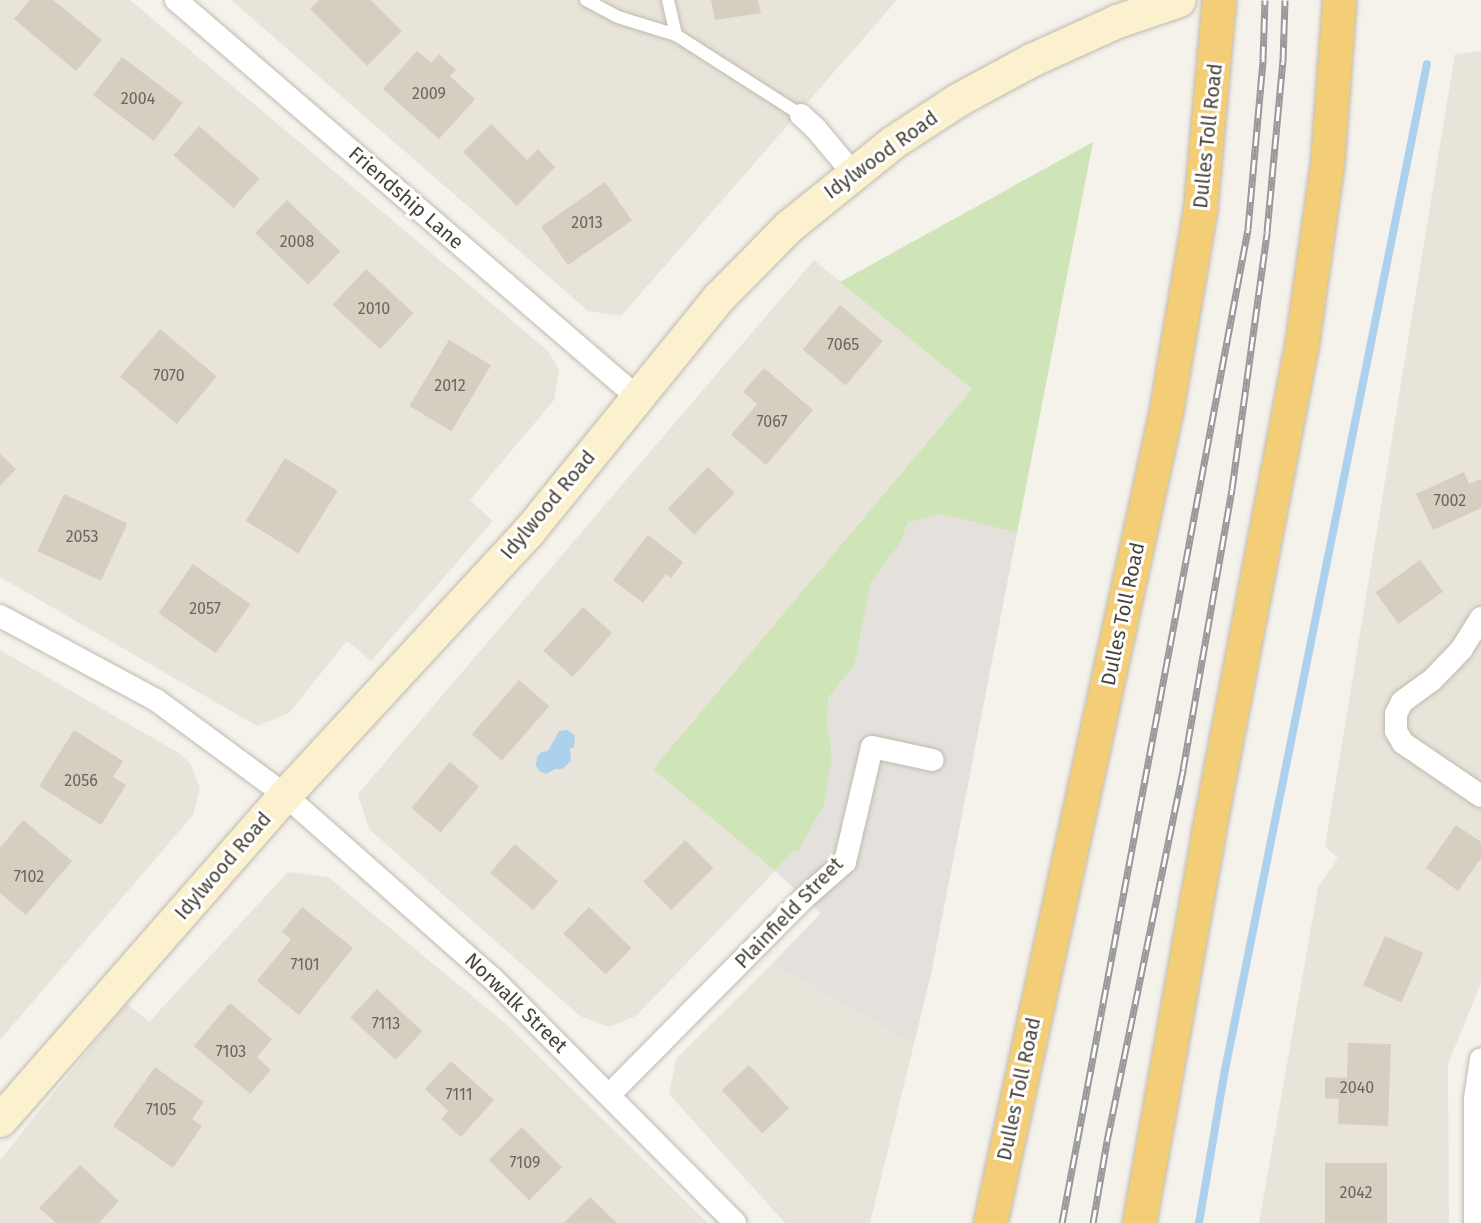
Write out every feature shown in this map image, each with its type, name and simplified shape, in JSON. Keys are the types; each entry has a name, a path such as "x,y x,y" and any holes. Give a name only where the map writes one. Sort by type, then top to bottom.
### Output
{"highway":[{"name":"Dulles Toll Road","path":"990,1223 1166,411 1200,211 1219,0"},
{"path":"1139,1223 1212,811 1302,342 1327,165 1336,68 1339,0"}],"main road":[{"name":"Idylwood Road","path":"0,1120 285,795 527,532 718,298 789,226 852,172 959,99 1031,60 1117,21 1179,0"}],"street":[{"name":"Friendship Lane","path":"176,0 637,397"},
{"path":"801,115 816,129 852,172"},
{"name":"Norwalk Street","path":"0,616 156,700 285,795 492,978 610,1094 735,1223"},
{"path":"1481,618 1462,649 1432,680 1402,702 1396,714 1396,731 1403,743 1481,796"},
{"name":"Plainfield Street","path":"610,1094 803,899 845,862 872,747 933,760"},
{"path":"1475,1223 1475,1099 1481,1059"}],"lane":[{"path":"586,0 618,18 676,35 801,115"},
{"path":"668,0 676,35"}],"shaded area":[{"path":"0,0 130,0 548,351 559,370 554,400 470,500 493,521 371,661 347,641 289,713 257,726 0,577"},
{"path":"231,0 897,0 621,316 588,311"},
{"path":"1481,51 1481,983 1448,1064 1449,1223 1259,1223 1318,888 1338,858 1325,847 1455,54"},
{"path":"814,260 972,389 654,769 775,871 636,1016 609,1027 580,1016 369,829 358,794"},
{"path":"941,514 1017,533 931,974 914,1044 772,964 821,913 775,871 794,850 797,853 832,757 827,717 829,697 855,664 871,582 899,545 908,523"},
{"path":"0,650 179,753 190,763 200,788 193,815 0,1040"},
{"path":"288,872 328,877 506,1024 708,1223 0,1223 0,1160 126,1003 149,1022"},
{"path":"772,964 914,1044 870,1223 785,1223 669,1094 676,1059"}],"green space":[{"path":"1093,142 1017,533 941,514 908,523 899,545 871,582 855,664 829,697 827,717 832,757 824,805 797,853 794,850 775,871 653,769 972,389 840,282"}],"water":[{"path":"568,730 575,736 574,747 570,749 571,761 562,769 555,769 546,774 539,771 536,765 537,757 541,752 548,751 559,731"}],"building":[{"path":"30,0 53,0 102,40 76,71 14,19"},
{"path":"319,0 371,0 402,31 367,66 310,9"},
{"path":"711,0 758,0 761,13 715,20"},
{"path":"417,51 431,63 439,54 456,70 450,76 475,99 439,139 383,89"},
{"path":"122,57 183,103 154,141 93,95"},
{"path":"491,124 527,160 538,149 555,167 517,206 463,152"},
{"path":"199,126 259,178 234,208 173,155"},
{"path":"605,182 632,221 568,265 541,227"},
{"path":"287,200 340,251 308,284 255,233"},
{"path":"366,269 414,313 380,349 333,305"},
{"path":"840,305 883,341 846,385 803,349"},
{"path":"160,329 217,377 177,424 120,376"},
{"path":"449,340 491,365 451,431 409,406"},
{"path":"764,368 813,410 766,465 731,435 757,404 743,392"},
{"path":"0,454 16,469 0,486"},
{"path":"285,458 338,491 298,554 246,521"},
{"path":"708,467 735,493 694,534 668,509"},
{"path":"1464,472 1469,484 1481,479 1481,508 1433,530 1416,494"},
{"path":"64,494 127,524 101,581 37,551"},
{"path":"648,535 683,562 671,578 666,574 643,603 613,580"},
{"path":"1420,560 1443,592 1398,624 1376,592"},
{"path":"193,564 250,604 216,653 159,613"},
{"path":"583,607 612,633 573,677 544,651"},
{"path":"519,680 549,706 502,761 472,734"},
{"path":"74,730 123,761 113,777 126,785 101,825 39,786"},
{"path":"450,762 479,786 441,832 411,808"},
{"path":"23,820 72,861 26,915 0,893 0,848"},
{"path":"1456,825 1481,842 1481,858 1458,891 1426,868"},
{"path":"685,840 713,868 672,910 643,882"},
{"path":"515,844 558,881 533,910 490,873"},
{"path":"302,907 353,948 299,1015 257,981 291,939 282,932"},
{"path":"589,907 631,948 606,975 563,934"},
{"path":"1385,936 1423,953 1401,1002 1363,985"},
{"path":"377,989 422,1031 396,1060 350,1018"},
{"path":"230,1003 272,1039 257,1057 271,1070 250,1094 194,1046"},
{"path":"1348,1043 1391,1044 1388,1126 1338,1124 1339,1099 1325,1098 1325,1077 1347,1078"},
{"path":"451,1061 494,1100 461,1137 441,1119 448,1111 425,1089"},
{"path":"749,1065 789,1108 762,1133 722,1090"},
{"path":"155,1067 204,1102 192,1119 202,1126 173,1168 113,1126"},
{"path":"522,1127 562,1167 529,1201 489,1160"},
{"path":"1325,1163 1387,1163 1387,1223 1325,1223"},
{"path":"80,1165 119,1201 99,1223 56,1223 39,1208"},
{"path":"590,1197 617,1223 564,1223"}],"waterway":[{"path":"1199,1223 1225,1070 1427,64"}],"railway":[{"path":"1062,1223 1248,229 1263,60 1265,0"},
{"path":"1093,1223 1107,1141 1183,770 1232,489 1267,232 1283,61 1285,0"}]}
